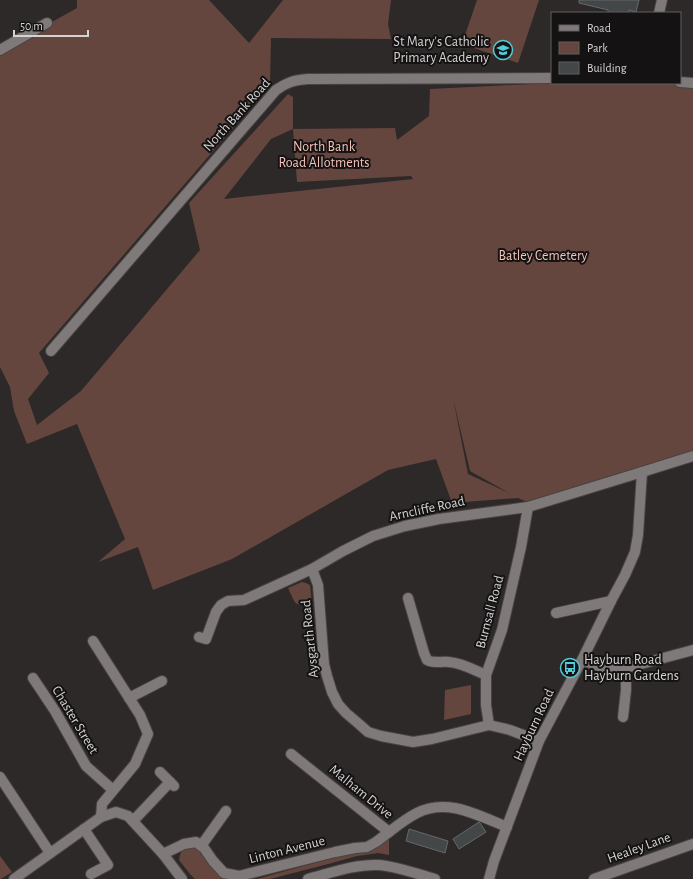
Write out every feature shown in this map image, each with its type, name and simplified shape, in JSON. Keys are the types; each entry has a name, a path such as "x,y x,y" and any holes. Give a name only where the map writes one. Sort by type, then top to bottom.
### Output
{"street":[{"path":"659,12 662,0"},
{"path":"0,50 47,23"},
{"name":"North Bank Road","path":"51,350 276,90 287,83 308,79 551,78"},
{"path":"681,82 693,83"},
{"name":"Arncliffe Road","path":"198,637 206,639 216,612 221,605 228,601 244,600 312,569 373,536 405,526 439,519 528,507 693,456"},
{"name":"Hayburn Road","path":"489,879 506,827 539,741 611,601 626,575 635,552 638,535 642,472"},
{"name":"Burnsall Road","path":"489,725 486,705 486,675 502,630 528,507"},
{"name":"Aysgarth Road","path":"312,569 318,585 324,664 332,692 338,704 346,713 368,732 413,742 432,739 489,725 510,730 539,741"},
{"path":"408,598 427,660 432,662 449,662 463,665 486,675"},
{"path":"556,613 611,601"},
{"path":"92,641 140,716 148,734 135,764 102,804 101,818"},
{"path":"582,660 607,669 626,668 693,650"},
{"path":"623,717 626,690 626,668"},
{"name":"Chaster Street","path":"33,678 55,711 86,766 114,790"},
{"path":"129,698 162,681"},
{"name":"Malham Drive","path":"291,754 388,832 417,813 427,808 439,806 459,809 506,827"},
{"path":"133,821 172,784 160,772"},
{"path":"0,777 50,853"},
{"path":"163,854 184,844 196,842 201,846 226,811"},
{"path":"14,879 84,829 101,818 116,812 128,816 133,821 163,854 182,879"},
{"path":"84,829 108,865 91,874"},
{"name":"Linton Avenue","path":"201,846 224,873 239,876 335,852 368,847 388,832"},
{"name":"Healey Lane","path":"594,879 693,844"},
{"path":"308,879 356,866 379,865 404,870 435,879"}],"green space":[{"path":"77,0 209,0 249,43 283,0 391,0 388,24 391,39 271,38 270,85 39,353 49,373 28,399 37,425 81,391 200,250 189,203 288,94 293,97 293,129 395,128 397,140 429,116 430,89 551,83 693,83 693,456 532,504 518,498 452,503 436,459 388,470 232,559 153,590 138,547 98,562 125,539 77,424 27,444 14,411 10,387 0,367 0,51 77,8","holes":["293,129 297,182 411,176 413,179 224,199 271,139","453,398 470,471 509,493 468,474"]},
{"path":"477,0 539,0 518,63 462,44"},
{"path":"302,582 310,585 312,605 301,605 296,603 288,588"},
{"path":"471,685 471,714 444,720 445,690"},
{"path":"389,837 389,855 378,853 357,856 270,879 257,879 325,860 329,856"},
{"path":"187,848 198,849 213,868 222,875 257,879 195,879 179,860 180,856 182,851"},
{"path":"0,856 12,872 1,879 0,879"}],"building":[{"path":"579,0 639,0 636,12 629,10 628,12 608,12 608,10 579,3"},
{"path":"479,822 486,832 459,849 453,839"},
{"path":"409,829 448,841 445,853 406,841"}],"place":[{"name":"St Mary's Catholic Primary Academy","path":"503,50"},
{"name":"Hayburn Road Hayburn Gardens","path":"570,668"}],"park label":[{"name":"North Bank Road Allotments","path":"324,156"},
{"name":"Batley Cemetery","path":"543,256"}]}
